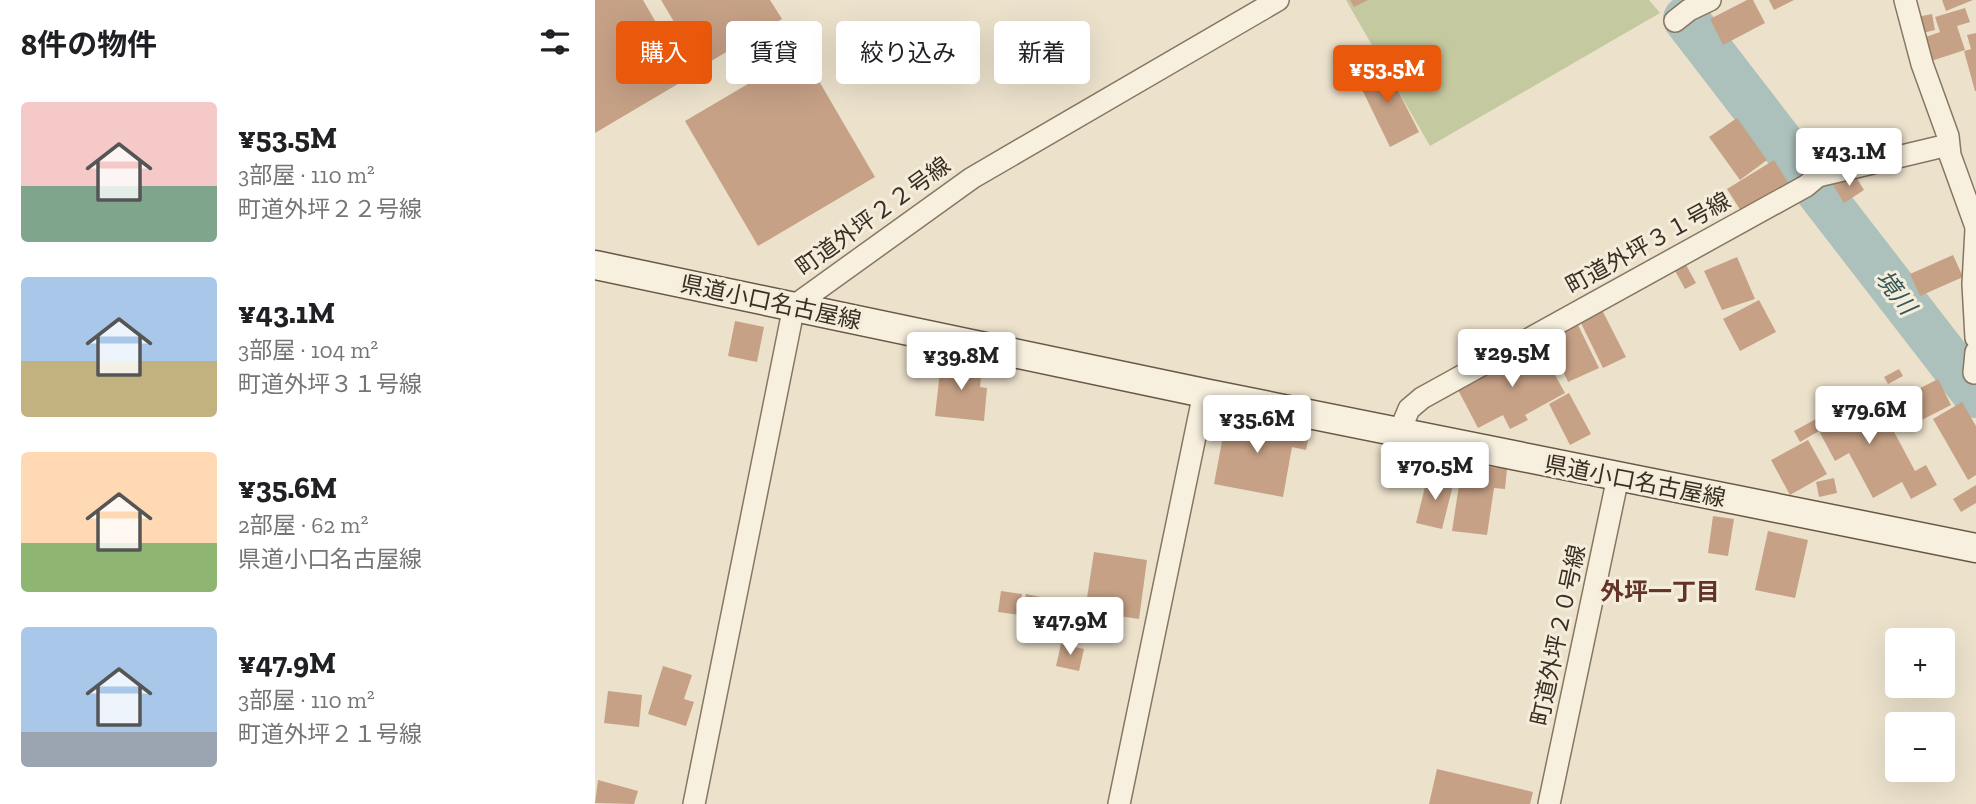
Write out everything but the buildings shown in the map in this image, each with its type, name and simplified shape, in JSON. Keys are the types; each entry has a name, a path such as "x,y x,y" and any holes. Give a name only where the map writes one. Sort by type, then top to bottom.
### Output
{"main road":[{"name":"県道小口名古屋線","path":"595,265 1399,433 1976,548"}],"street":[{"name":"町道外坪２２号線","path":"694,804 794,306 972,178 1278,0"},
{"path":"1681,16 1710,0"},
{"path":"1905,0 1922,64 1948,136 1948,145 1976,228 1973,284 1976,338"},
{"name":"町道外坪３１号線","path":"1399,433 1409,409 1422,398 1812,181 1948,145"},
{"path":"1974,373 1976,352"},
{"path":"1119,804 1204,393"},
{"name":"町道外坪２０号線","path":"1549,804 1618,477"}],"green space":[{"path":"1346,0 1649,0 1660,13 1430,146"}],"waterway":[{"name":"境川","path":"1686,19 1807,176"},
{"name":"境川","path":"1816,188 1976,395"}],"district":[{"name":"外坪一丁目","path":"1660,591"}]}
